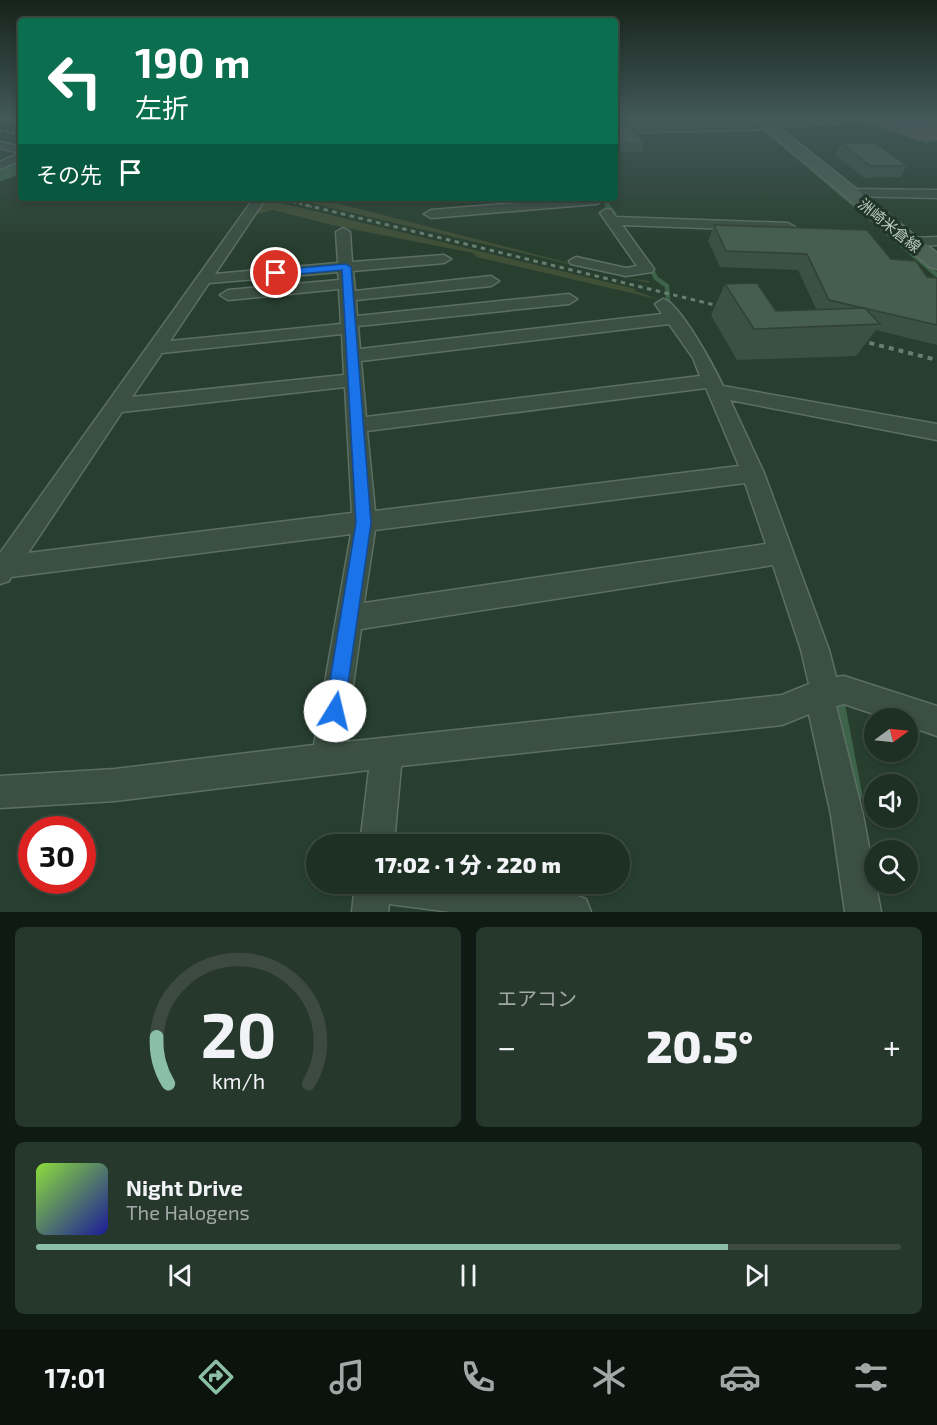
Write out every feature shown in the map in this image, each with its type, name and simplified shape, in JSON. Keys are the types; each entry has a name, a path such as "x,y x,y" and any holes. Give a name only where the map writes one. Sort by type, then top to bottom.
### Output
{"main road":[{"name":"洲崎米倉線","path":"811,161 937,263"}],"street":[{"path":"0,166 14,161"},
{"path":"850,193 937,194"},
{"path":"5,561 206,279 258,201"},
{"path":"431,214 574,201"},
{"path":"576,261 626,272 647,269 616,222 598,201"},
{"path":"616,222 788,227"},
{"path":"327,758 364,523 343,232"},
{"path":"910,242 937,241"},
{"path":"228,295 347,282 444,259"},
{"path":"206,279 347,282 491,281"},
{"path":"157,348 569,299"},
{"path":"352,356 669,311 701,357 753,473 815,650 863,912"},
{"path":"116,406 354,380"},
{"path":"357,425 713,386 937,432"},
{"path":"5,561 364,523 753,473"},
{"path":"349,618 782,553"},
{"path":"0,792 115,785 327,758 782,710 823,694 844,690 937,722"},
{"path":"378,834 387,752"},
{"path":"370,912 373,884 573,912"}],"green space":[{"path":"273,201 636,289 635,291 661,300 477,257 473,253 332,225 273,210 254,215 262,202"},
{"path":"302,201 329,201 618,276"}],"building":[{"path":"863,161 900,161 907,166 870,166"},
{"path":"714,225 867,230 891,259 916,261 927,277 937,278 937,325 829,300 807,254 726,251"},
{"path":"757,283 776,311 865,308 880,324 754,329 725,284"}],"waterway":[{"path":"801,161 856,207"},
{"path":"0,174 18,167"},
{"path":"0,180 18,173"},
{"path":"604,201 609,207"},
{"path":"607,205 614,214"},
{"path":"855,205 937,275"},
{"path":"649,264 656,278 667,286 668,301 674,308"},
{"path":"840,702 858,796"}],"railway":[{"path":"288,201 312,207"},
{"path":"306,205 731,309"},
{"path":"850,338 937,360"}],"route":[{"path":"276,273 346,267 364,523 335,711"}]}
